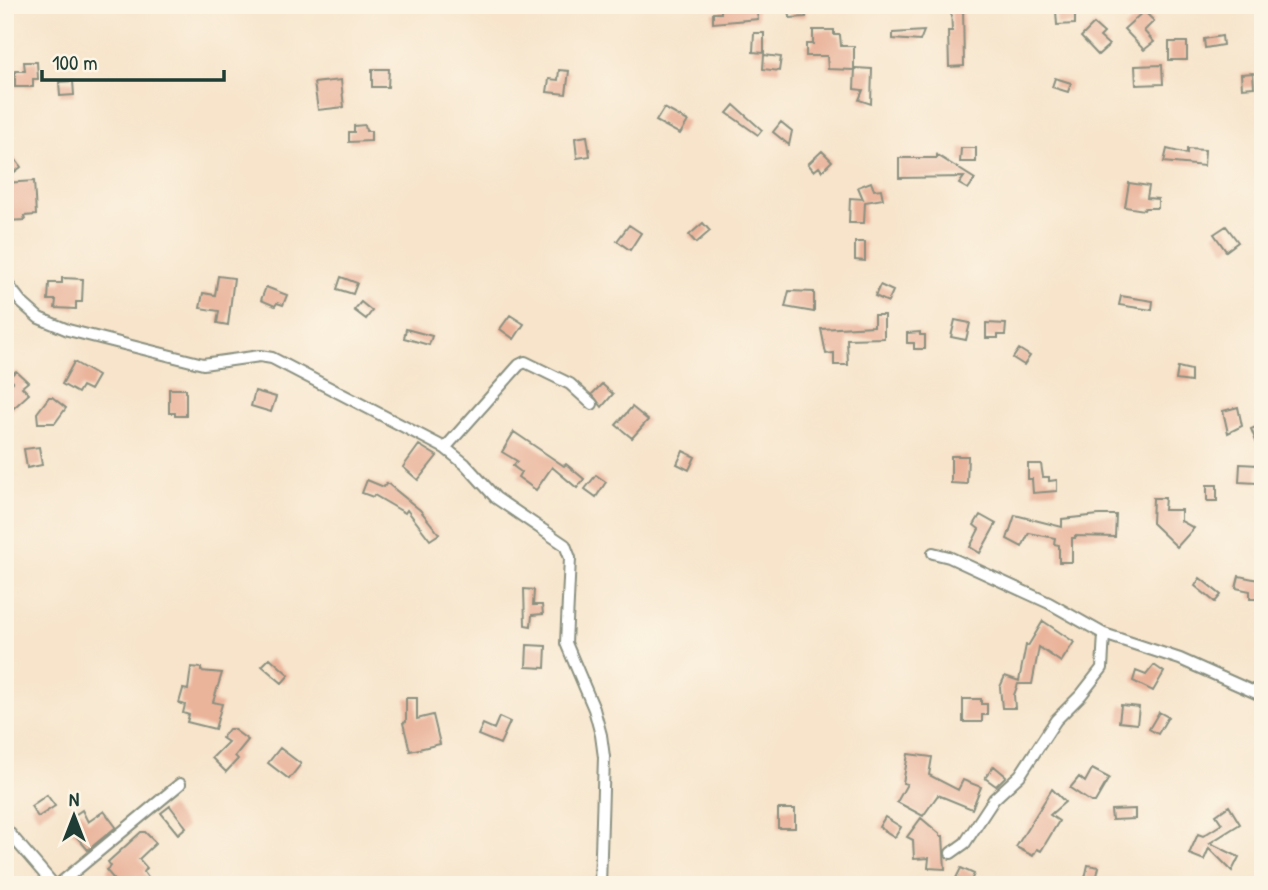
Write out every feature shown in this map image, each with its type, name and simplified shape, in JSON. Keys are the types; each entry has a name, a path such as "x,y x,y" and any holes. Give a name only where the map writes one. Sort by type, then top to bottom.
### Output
{"street":[{"path":"5,281 22,303 39,318 54,326 204,364 260,356 272,358 445,448 465,464 496,498 565,545 569,551 566,643 593,709 604,757 600,885"},
{"path":"445,448 519,365 525,362 570,384 592,404"},
{"path":"933,553 949,557 1049,603 1104,634 1180,659 1263,696"},
{"path":"951,853 965,843 994,799 1020,775 1056,720 1082,695 1102,668 1104,634"},
{"path":"5,828 56,885 180,784"}],"building":[{"path":"721,5 730,5 730,8 756,5 758,19 713,23 713,13 721,13"},
{"path":"789,5 805,5 806,17 790,18"},
{"path":"963,6 964,66 949,67 948,31 952,31 951,7"},
{"path":"1075,10 1075,24 1057,25 1056,11"},
{"path":"1144,11 1154,21 1144,31 1154,42 1144,50 1124,29"},
{"path":"1094,24 1104,33 1100,37 1109,45 1098,55 1081,37"},
{"path":"813,30 834,30 834,35 840,35 841,46 854,46 854,70 828,69 827,56 806,56 806,44 813,44"},
{"path":"924,31 920,41 893,39 893,33"},
{"path":"754,33 764,33 764,53 753,52"},
{"path":"1222,36 1223,45 1205,48 1204,39"},
{"path":"1169,42 1187,42 1187,60 1169,60"},
{"path":"764,55 781,57 779,71 763,69"},
{"path":"24,62 37,62 38,79 33,79 33,87 15,87 15,71 25,71"},
{"path":"1162,65 1163,84 1136,85 1135,66"},
{"path":"855,68 872,69 871,104 859,100 863,90 854,89"},
{"path":"372,69 389,69 388,87 372,87"},
{"path":"559,70 569,71 566,94 547,92 549,79 558,80"},
{"path":"1253,73 1254,87 1242,88 1241,74"},
{"path":"1055,78 1071,83 1068,92 1052,87"},
{"path":"341,80 344,107 318,110 314,83"},
{"path":"73,81 74,95 60,96 59,82"},
{"path":"734,105 762,130 758,135 727,113"},
{"path":"664,108 688,121 680,134 656,121"},
{"path":"781,122 792,131 789,145 773,132"},
{"path":"365,125 366,131 371,131 371,141 349,142 349,132 354,132 354,126"},
{"path":"587,136 590,156 577,158 575,138"},
{"path":"961,148 976,148 976,162 960,162"},
{"path":"1167,149 1187,154 1187,149 1205,150 1204,166 1164,162"},
{"path":"822,151 832,161 822,171 819,167 814,171 808,164"},
{"path":"937,155 975,179 968,189 959,184 964,177 899,178 899,158 937,158"},
{"path":"13,156 21,167 12,174 5,162"},
{"path":"34,181 36,215 24,216 25,220 5,221 5,183"},
{"path":"871,182 874,190 881,189 883,199 865,202 864,223 849,223 850,198 863,199 858,187"},
{"path":"1129,183 1149,186 1147,198 1158,199 1158,208 1144,210 1125,207"},
{"path":"703,223 710,231 696,243 689,235"},
{"path":"629,225 641,233 630,250 617,241"},
{"path":"1226,226 1238,242 1226,251 1214,234"},
{"path":"855,242 865,242 865,261 855,260"},
{"path":"218,276 234,278 228,325 217,323 219,311 200,308 203,293 215,295"},
{"path":"341,277 357,283 353,294 337,289"},
{"path":"62,278 83,279 82,302 76,302 76,309 55,308 56,300 48,300 49,283 62,283"},
{"path":"880,285 893,291 888,302 875,296"},
{"path":"266,287 287,295 283,305 277,303 275,306 261,300"},
{"path":"789,291 814,292 814,312 785,307"},
{"path":"1121,296 1153,301 1152,310 1119,305"},
{"path":"361,302 372,311 366,319 354,310"},
{"path":"510,315 524,324 514,339 500,329"},
{"path":"874,315 884,315 884,338 847,339 848,365 834,365 834,353 826,354 821,329 874,326"},
{"path":"955,320 970,323 966,340 951,337"},
{"path":"986,323 1006,324 1005,335 986,338"},
{"path":"406,329 432,336 429,345 404,338"},
{"path":"920,332 920,335 925,335 925,349 914,349 914,343 907,343 907,333"},
{"path":"1019,349 1030,356 1024,365 1013,358"},
{"path":"74,362 98,376 90,390 82,386 78,393 62,384"},
{"path":"1178,367 1191,370 1191,382 1176,380"},
{"path":"16,371 28,382 22,387 29,394 5,416 5,389 13,382 9,377"},
{"path":"602,384 613,394 602,407 592,394"},
{"path":"169,389 186,389 186,416 169,413"},
{"path":"255,391 276,397 271,412 251,406"},
{"path":"49,397 66,408 55,423 38,423 37,413"},
{"path":"632,407 648,420 632,438 616,425"},
{"path":"1238,407 1242,426 1228,433 1223,411"},
{"path":"1263,424 1263,456 1262,456 1251,429"},
{"path":"514,432 564,466 566,464 584,479 577,488 552,467 536,490 518,477 521,472 513,466 517,461 502,452"},
{"path":"419,445 437,456 418,480 403,467"},
{"path":"39,447 42,465 27,468 24,449"},
{"path":"683,451 695,457 689,470 677,464"},
{"path":"951,456 968,456 967,484 951,483"},
{"path":"1028,464 1041,464 1043,477 1049,477 1049,481 1057,480 1057,491 1033,493 1032,479 1028,479"},
{"path":"1240,464 1258,465 1257,483 1239,482"},
{"path":"596,475 606,482 596,497 585,489"},
{"path":"367,480 384,487 387,483 420,510 439,534 430,540 407,510 405,513 374,495 373,497 362,493"},
{"path":"1207,485 1217,485 1217,501 1207,501"},
{"path":"1153,498 1165,498 1164,510 1181,510 1181,521 1194,528 1177,547 1152,523"},
{"path":"980,515 996,524 980,553 970,547 979,529 974,525"},
{"path":"1015,515 1062,527 1062,519 1116,515 1115,537 1075,536 1072,538 1072,562 1059,562 1059,545 1054,544 1055,538 1029,533 1022,547 1007,539"},
{"path":"1239,576 1263,581 1263,599 1250,599 1250,591 1236,588"},
{"path":"1200,578 1221,595 1215,602 1195,586"},
{"path":"524,589 534,590 533,605 542,605 543,614 532,615 531,626 525,625"},
{"path":"1043,621 1074,642 1061,662 1039,647 1032,684 1018,684 1014,695 1015,708 1002,708 1000,687 1005,676 1019,681 1026,645 1028,646"},
{"path":"527,645 546,646 545,668 526,667"},
{"path":"270,658 289,675 282,683 262,666"},
{"path":"1154,665 1164,672 1153,691 1133,681 1136,671 1146,675"},
{"path":"191,667 222,673 213,702 222,704 215,729 187,722 189,715 183,713 185,705 179,703 183,689 188,690"},
{"path":"406,698 417,698 417,719 433,715 440,744 410,751 403,723 406,722"},
{"path":"963,699 981,699 981,704 987,704 987,715 982,715 982,722 963,722"},
{"path":"1121,705 1139,707 1137,724 1119,722"},
{"path":"1159,712 1168,717 1158,734 1149,729"},
{"path":"499,717 510,722 500,744 478,735 483,724 494,729"},
{"path":"229,729 248,740 235,756 238,759 226,772 212,758 228,742 222,738"},
{"path":"280,748 301,764 289,779 268,763"},
{"path":"908,754 932,757 929,775 958,790 963,780 981,787 972,809 938,795 923,816 897,802 907,784 903,783"},
{"path":"994,766 1006,776 996,786 985,778"},
{"path":"1092,769 1109,778 1095,802 1070,788 1079,777 1085,782"},
{"path":"1052,789 1065,802 1050,815 1059,821 1041,851 1037,849 1033,856 1016,847"},
{"path":"47,795 55,806 38,817 31,806"},
{"path":"170,806 186,827 178,834 161,813"},
{"path":"1229,806 1240,824 1210,843 1239,857 1232,871 1209,848 1204,860 1189,854 1198,834 1203,836 1222,824 1216,815"},
{"path":"778,809 795,809 795,828 778,828"},
{"path":"1135,809 1135,819 1112,820 1111,810"},
{"path":"82,810 88,822 104,811 116,827 88,850 70,829 77,825 72,817"},
{"path":"885,817 901,827 895,837 879,827"},
{"path":"921,818 943,836 945,869 928,868 929,858 914,859 913,840 907,837"},
{"path":"141,832 145,832 156,843 139,859 147,868 144,872 153,885 119,885 106,870 111,866 108,862"},
{"path":"1088,865 1099,867 1096,880 1085,878"},
{"path":"961,868 974,874 969,885 956,878"}]}
